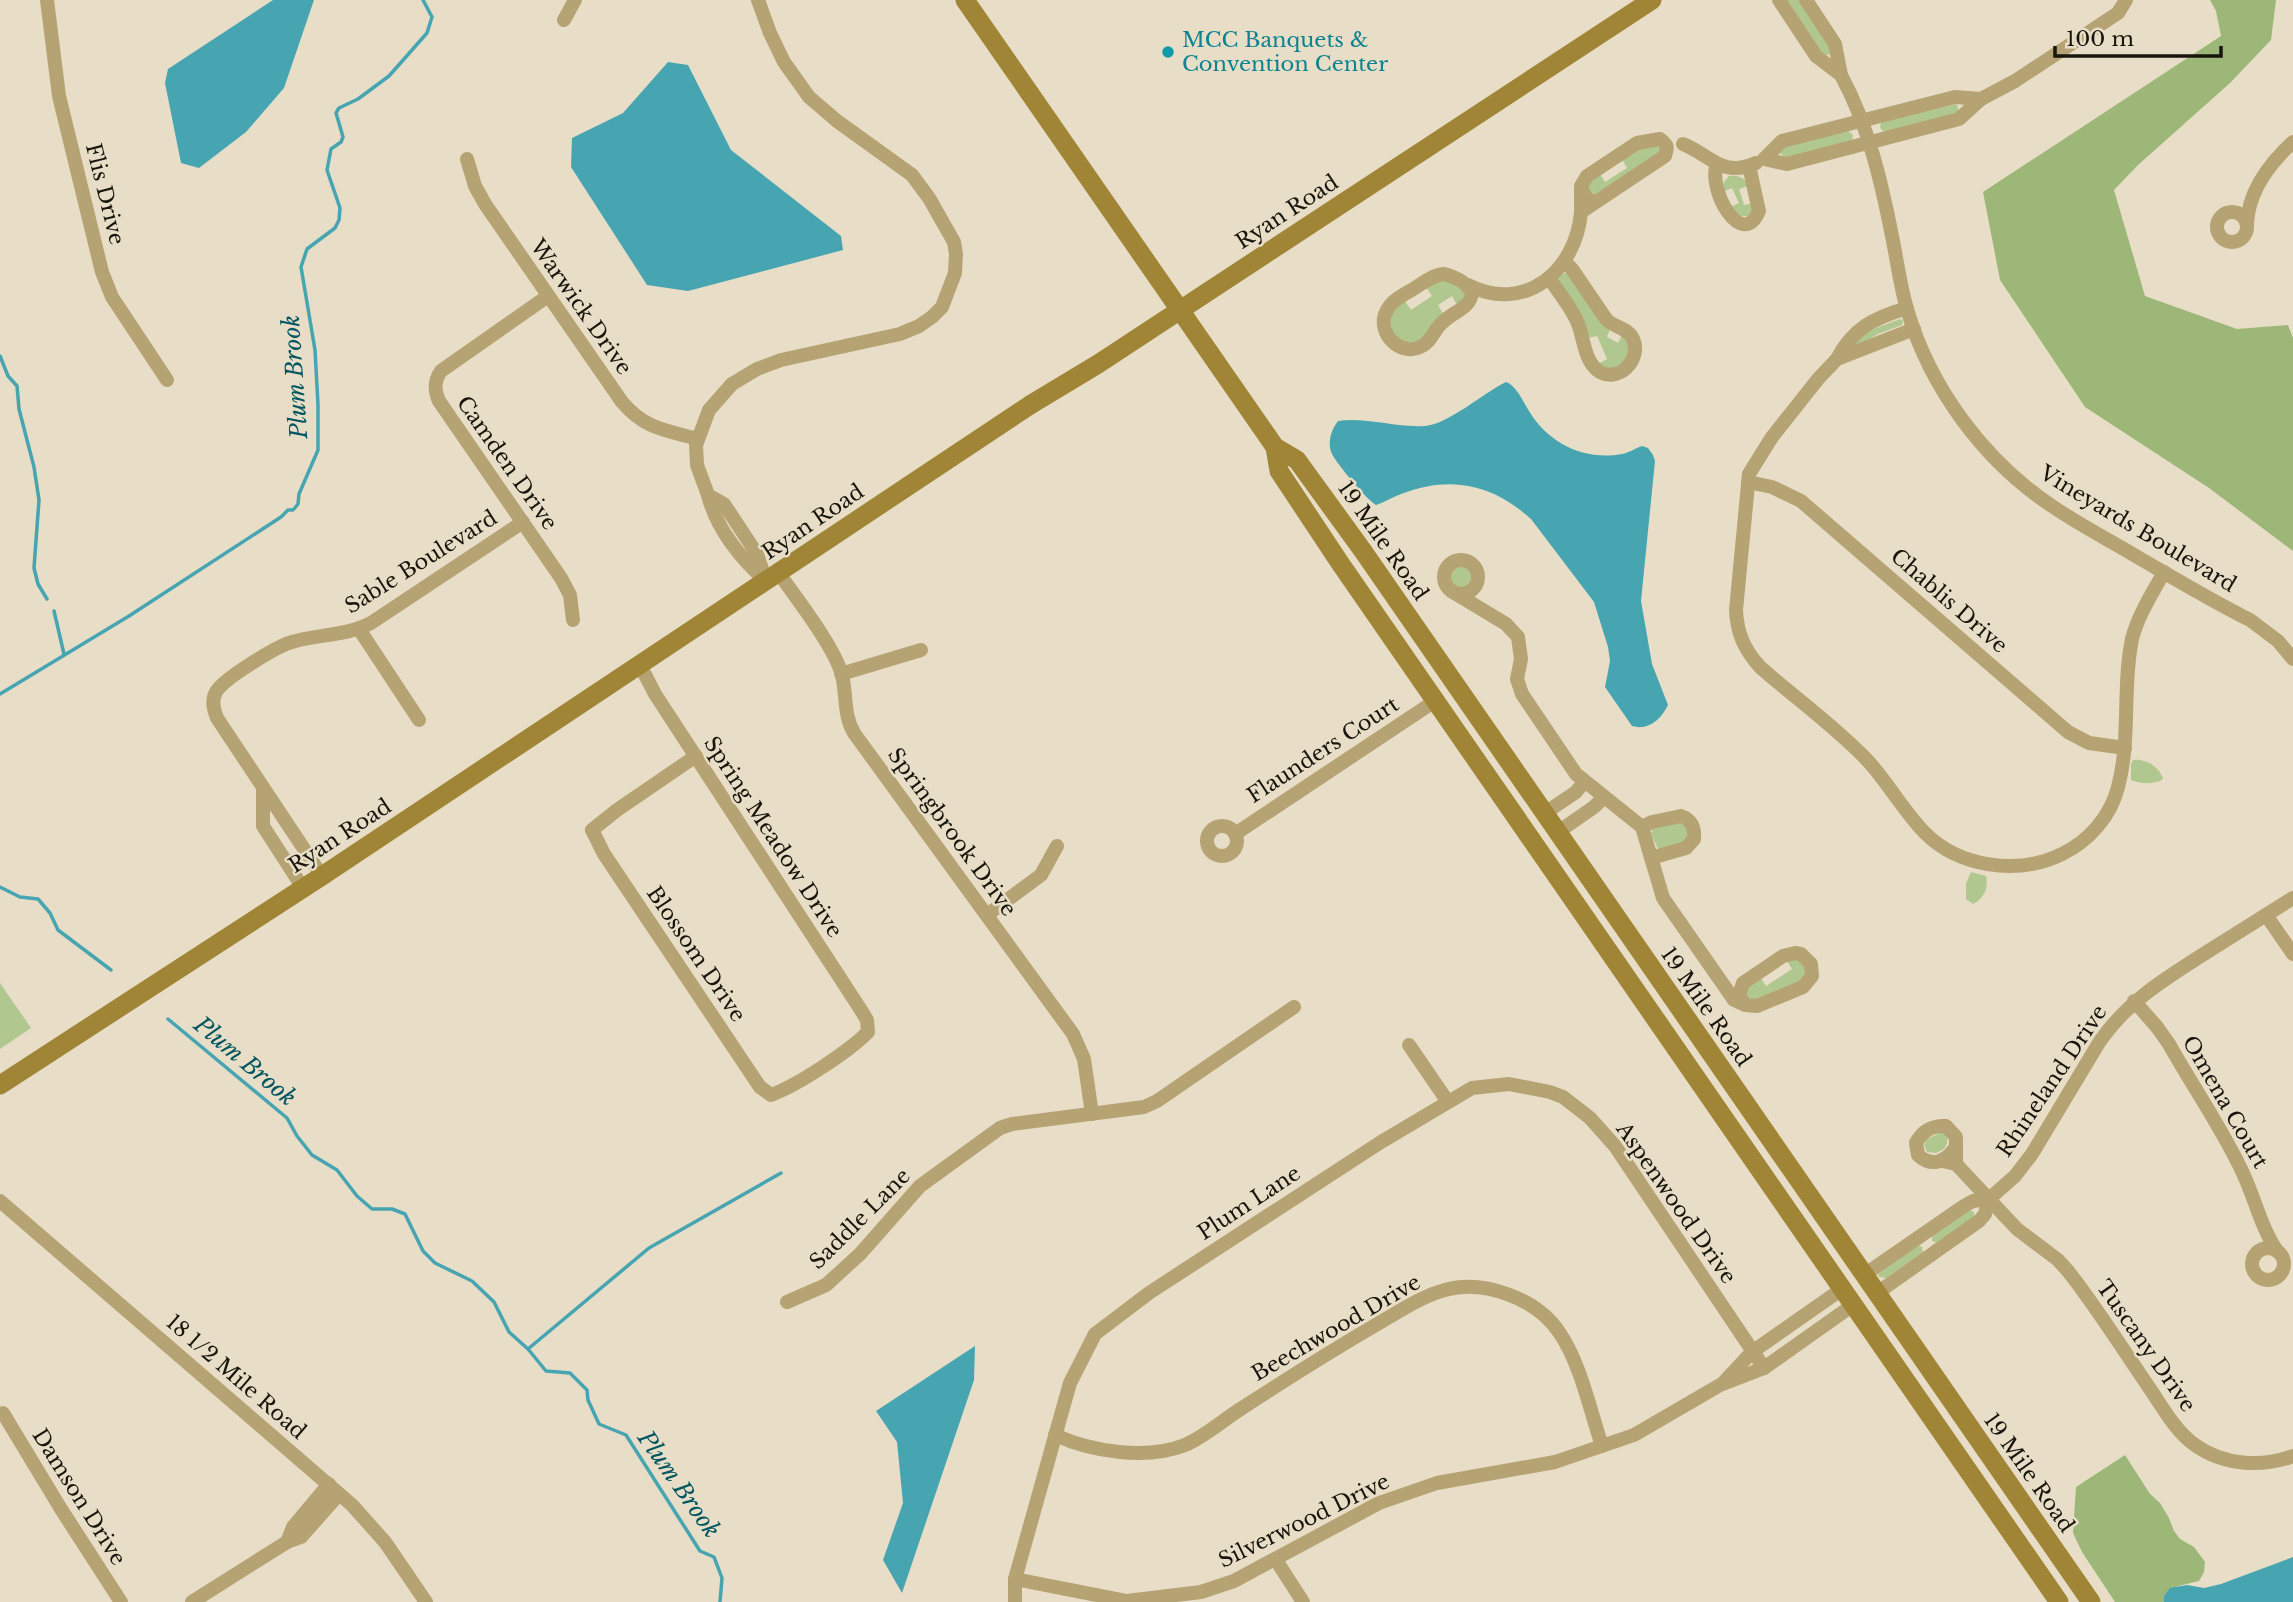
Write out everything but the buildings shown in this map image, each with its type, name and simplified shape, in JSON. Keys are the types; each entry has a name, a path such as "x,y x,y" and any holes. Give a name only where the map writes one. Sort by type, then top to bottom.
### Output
{"main road":[{"name":"19 Mile Road","path":"965,0 1275,447 1297,460 1319,489 2091,1602"},
{"name":"Ryan Road","path":"0,1085 322,876 1030,405 1180,310 1652,0"},
{"name":"19 Mile Road","path":"1275,447 1279,471 1435,701 2059,1602"},
{"path":"1297,497 1305,488 1319,489"},
{"path":"1408,661 1413,654 1421,650 1436,656"},
{"path":"1534,845 1548,850 1557,845 1560,835"},
{"path":"1764,1176 1769,1168 1777,1165 1790,1168"},
{"path":"1882,1346 1897,1351 1908,1339"}],"street":[{"name":"Flis Drive","path":"47,0 59,96 102,272 112,297 167,380"},
{"path":"564,20 575,0"},
{"path":"698,439 709,410 725,391 742,377 781,360 900,334 919,326 942,307 955,277 954,242 912,174 837,121 809,97 784,62 758,0"},
{"name":"Vineyards Boulevard","path":"1779,0 1815,56 1841,75"},
{"name":"Vineyards Boulevard","path":"1806,0 1835,44 1841,75 1870,142 1907,308 1927,362 1956,411 2015,478 2052,507 2250,620 2290,650"},
{"path":"1764,159 1787,164 1959,119 1981,99 2015,81 2118,13 2126,0"},
{"path":"1487,293 1442,322 1429,342 1417,348 1399,347 1385,331 1385,316 1391,305 1430,278 1444,274 1487,293 1508,294 1521,292 1549,278 1565,262 1575,241 1581,212 1581,186 1587,176 1637,143 1660,139 1683,145 1729,168 1749,166 1764,159 1782,141 1955,97 1981,99"},
{"path":"1660,139 1667,145 1665,156"},
{"path":"2249,202 2223,215 2217,223 2221,237 2230,242 2240,240 2246,233 2249,202 2271,164 2293,142"},
{"path":"1581,212 1683,145"},
{"name":"Warwick Drive","path":"467,159 475,186 485,204 609,384 634,415 648,425 698,439"},
{"path":"1717,164 1714,177 1721,201 1728,216 1741,223 1752,221 1759,211 1749,166"},
{"path":"1581,186 1587,198 1596,202"},
{"path":"2232,212 2241,215 2247,223"},
{"path":"1549,278 1575,316 1592,364 1602,373 1609,374 1627,368 1635,355 1634,339 1629,332 1605,319 1565,262"},
{"path":"1468,285 1472,293 1469,303"},
{"name":"Camden Drive","path":"548,296 441,371 435,383 439,401 565,586 570,595 573,620"},
{"path":"1907,308 1882,317 1847,341 1838,359 1818,379 1772,437 1752,468 1748,482 1736,610 1738,631 1746,650 1759,667 1868,761 1925,832 1948,850 1999,866 2026,865 2056,857 2081,842 2103,820 2115,799 2125,748 2133,637 2141,613 2164,572"},
{"path":"1838,359 1914,329"},
{"name":"Springbrook Drive","path":"698,439 696,466 708,495 724,504 772,577 827,645 841,674 848,721 854,733 1073,1034 1084,1059 1092,1114"},
{"name":"Chablis Drive","path":"1748,482 1772,487 1801,501 2068,732 2089,743 2125,748"},
{"name":"Sable Boulevard","path":"322,876 217,718 214,710 215,693 226,682 283,645 359,629 380,618 523,522"},
{"path":"1477,605 1473,589 1478,579 1475,568 1467,561 1451,564 1445,573 1446,584 1453,592 1513,629 1518,637 1521,659 1517,679 1522,694 1576,774 1642,827 1663,898 1729,993 1734,1000 1757,1006 1803,987 1812,976 1811,964 1801,954 1789,953 1729,993"},
{"path":"1453,592 1463,594 1473,589"},
{"path":"359,629 419,720"},
{"path":"841,674 921,650"},
{"name":"Spring Meadow Drive","path":"639,665 655,694 867,1020 869,1032 858,1043 771,1095"},
{"name":"Flaunders Court","path":"1235,834 1435,701"},
{"name":"Blossom Drive","path":"696,756 592,830 604,854 760,1087 771,1095"},
{"path":"1545,813 1576,792 1584,782"},
{"path":"263,788 263,826 303,888"},
{"path":"1560,835 1604,797"},
{"path":"1642,827 1681,816 1691,821 1694,828 1694,839 1686,848 1651,858"},
{"path":"986,915 1041,875 1057,846"},
{"name":"Rhineland Drive","path":"1877,1293 1979,1221 1985,1214 1989,1199 2024,1166 2113,1023 2134,1001 2293,898"},
{"path":"2266,915 2293,954"},
{"path":"1743,983 1739,995 1745,1005"},
{"name":"Omena Court","path":"2134,1001 2169,1044 2239,1165 2265,1231 2277,1251"},
{"name":"Saddle Lane","path":"787,1302 826,1285 860,1254 920,1186 1000,1128 1012,1124 1144,1107 1157,1101 1294,1007"},
{"path":"1409,1045 1448,1102"},
{"name":"Plum Lane","path":"1015,1602 1015,1579 1070,1383 1095,1334 1149,1293 1381,1142 1472,1088 1509,1084 1532,1087"},
{"name":"Aspenwood Drive","path":"1532,1087 1563,1097 1590,1118 1615,1146 1764,1368"},
{"path":"1947,1126 1953,1131 1956,1137 1955,1148 1949,1162 1926,1161 1918,1154 1916,1143 1920,1136 1933,1128 1947,1126"},
{"name":"Tuscany Drive","path":"1949,1162 2017,1229 2058,1260 2068,1271 2168,1415 2193,1444 2228,1461 2269,1463 2293,1456"},
{"name":"Rhineland Drive","path":"1864,1275 1964,1206 1973,1201 1989,1199"},
{"name":"18 1/2 Mile Road","path":"0,1201 334,1489 378,1533 426,1602"},
{"path":"2258,1251 2267,1248 2277,1251 2283,1259 2282,1270 2276,1277 2265,1279 2256,1275 2253,1270 2252,1260 2265,1231"},
{"name":"Beechwood Drive","path":"1055,1435 1090,1446 1125,1452 1160,1451 1186,1444 1317,1359 1426,1296 1448,1289 1482,1287 1519,1299 1548,1318 1559,1332 1572,1356 1602,1446"},
{"name":"Silverwood Drive","path":"1720,1385 1752,1352 1848,1297"},
{"name":"Silverwood Drive","path":"1015,1579 1127,1601 1201,1592 1234,1581 1379,1503 1437,1483 1555,1462 1634,1435 1720,1385 1764,1368 1848,1297"},
{"name":"Damson Drive","path":"3,1413 121,1602"},
{"path":"192,1602 287,1542 293,1527 334,1489"},
{"path":"1276,1560 1303,1602"}],"green space":[{"path":"1787,0 1799,0 1831,49 1829,55 1822,54"},
{"path":"2210,0 2276,0 2271,40 2230,83 2138,165 2114,190 2145,296 2237,329 2288,325 2293,338 2293,551 2209,488 2085,407 2000,280 1983,192 2221,36 2216,11"},
{"path":"1957,104 1959,112 1884,132 1880,128 1881,122"},
{"path":"1847,130 1853,135 1852,141 1786,159 1780,153 1783,146"},
{"path":"1660,146 1661,152 1596,194 1588,191 1588,181 1600,174 1605,182 1627,168 1622,159 1638,149"},
{"path":"1729,176 1741,177 1747,183 1748,186 1739,189 1744,205 1753,203 1754,209 1749,216 1740,216 1731,207 1739,203 1732,188 1723,192 1724,182"},
{"path":"1565,273 1610,329 1607,337 1618,343 1622,335 1627,339 1630,353 1624,363 1611,369 1598,364 1607,359 1597,336 1588,338 1559,281 1558,277"},
{"path":"1443,280 1460,287 1465,297 1457,305 1452,296 1438,305 1443,314 1420,341 1406,343 1393,334 1391,319 1396,309 1405,301 1411,310 1432,296 1426,287"},
{"path":"1900,319 1903,321 1902,325 1878,334 1856,347 1853,344 1871,330"},
{"path":"1460,566 1468,569 1471,577 1468,585 1460,588 1452,585 1449,577 1452,569"},
{"path":"2133,760 2151,764 2163,779 2147,783 2131,780"},
{"path":"1678,820 1687,825 1688,841 1658,849 1651,834 1653,829"},
{"path":"1971,872 1986,876 1987,880 1983,896 1973,904 1966,899 1966,884"},
{"path":"1793,958 1802,962 1806,970 1802,981 1755,1001 1746,997 1747,988 1761,978 1766,986 1792,969 1787,961"},
{"path":"0,983 31,1028 0,1049"},
{"path":"1942,1132 1948,1140 1944,1149 1936,1153 1927,1152 1924,1145 1927,1139"},
{"path":"1969,1210 1974,1212 1974,1217 1937,1243 1932,1241 1932,1235"},
{"path":"1918,1245 1923,1252 1886,1278 1879,1277 1878,1274"},
{"path":"2125,1455 2150,1494 2160,1503 2174,1531 2180,1539 2194,1547 2205,1562 2199,1581 2178,1586 2164,1596 2164,1602 2115,1602 2082,1552 2073,1533 2076,1487"}],"water":[{"path":"273,0 314,0 284,88 246,132 199,168 181,163 165,83 168,69"},
{"path":"668,62 688,65 731,150 841,236 843,250 688,291 647,285 571,167 572,138 623,113"},
{"path":"1506,382 1517,391 1546,432 1568,447 1594,455 1608,455 1625,453 1642,446 1648,448 1653,455 1655,461 1641,601 1652,664 1668,705 1662,715 1649,725 1632,726 1605,687 1610,661 1594,602 1531,519 1516,507 1486,491 1454,484 1419,488 1376,505 1352,481 1332,454 1330,437 1338,421 1360,420 1414,426 1434,424"},
{"path":"975,1346 974,1380 902,1593 883,1560 903,1503 897,1442 876,1411"},
{"path":"2293,1557 2293,1602 2164,1602 2164,1596 2170,1588 2187,1585 2204,1588 2221,1584"}],"waterway":[{"name":"Plum Brook","path":"0,694 129,616 288,510 293,510 298,504 299,494 318,450 315,350 301,267 307,249 335,228 339,220 340,208 327,170 331,149 341,142 343,137 336,113 339,108 358,99 389,76 427,33 432,17 423,0"},
{"path":"0,356 8,376 17,386 19,409 34,467 39,500 34,568 38,584 47,599"},
{"path":"54,611 64,654"},
{"name":"Plum Brook","path":"0,887 20,897 38,899 50,913 58,930 111,970"},
{"name":"Plum Brook","path":"168,1019 287,1118 312,1155 337,1170 357,1196 372,1209 392,1209 405,1214 423,1251 435,1263 472,1281 494,1302 509,1332 546,1371 570,1373 587,1390 588,1400 599,1424 626,1435 700,1551 714,1557 722,1578 720,1602"},
{"path":"528,1349 649,1248 781,1173"}],"place":[{"name":"MCC Banquets & Convention Center","path":"1168,52"}]}
